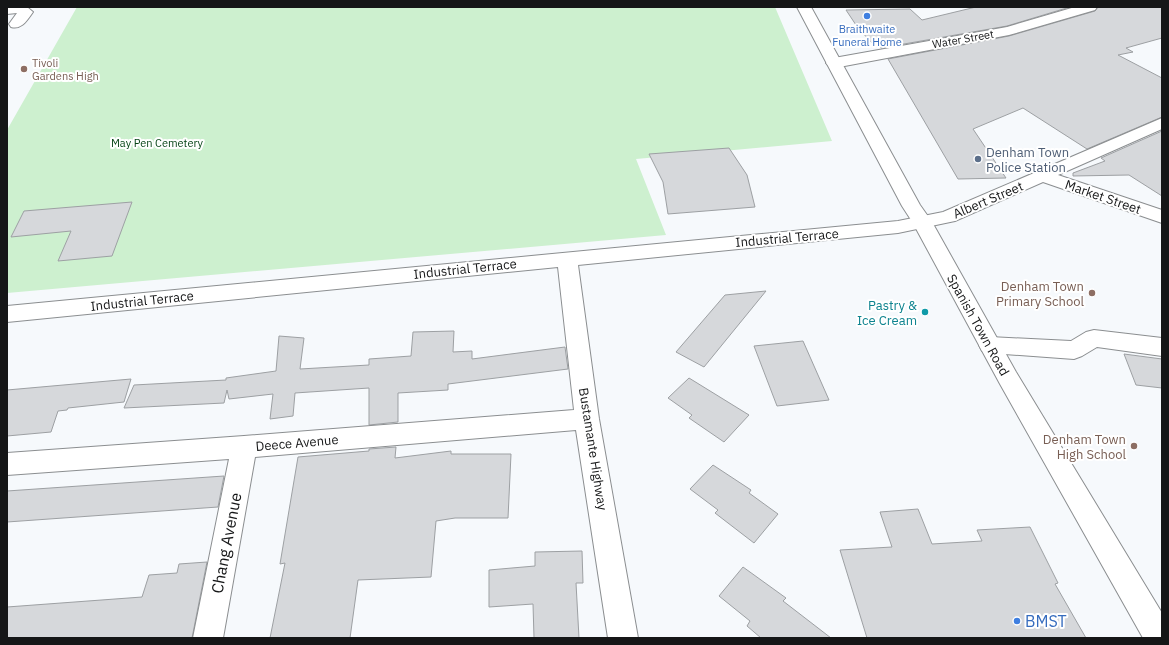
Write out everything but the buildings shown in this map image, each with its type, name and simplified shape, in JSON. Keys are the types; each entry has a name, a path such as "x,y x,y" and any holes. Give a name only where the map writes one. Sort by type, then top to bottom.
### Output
{"street":[{"name":"Spanish Town Road","path":"804,7 912,206 990,345 1160,638"},
{"name":"Water Street","path":"834,63 1009,31 1090,7"},
{"path":"7,10 20,9 26,12 16,24"},
{"name":"Albert Street","path":"922,222 948,217 1162,123"},
{"name":"Market Street","path":"1044,176 1162,217"},
{"name":"Industrial Terrace","path":"7,314 898,227 922,222"},
{"name":"Bustamante Highway","path":"567,259 587,419 623,638"},
{"path":"990,345 1074,350 1094,338 1162,347"},
{"name":"Deece Avenue","path":"7,464 244,447 587,419"},
{"name":"Chang Avenue","path":"208,638 244,447"}],"green space":[{"name":"May Pen Cemetery","path":"77,7 775,7 832,141 636,159 666,235 7,293 7,130"}],"place":[{"name":"Braithwaite Funeral Home","path":"867,16"},
{"name":"Tivoli Gardens High","path":"24,69"},
{"name":"Denham Town Police Station","path":"978,159"},
{"name":"Denham Town Primary School","path":"1092,293"},
{"name":"Pastry & Ice Cream","path":"925,312"},
{"name":"Denham Town High School","path":"1134,446"},
{"name":"BMST","path":"1017,621"}]}
